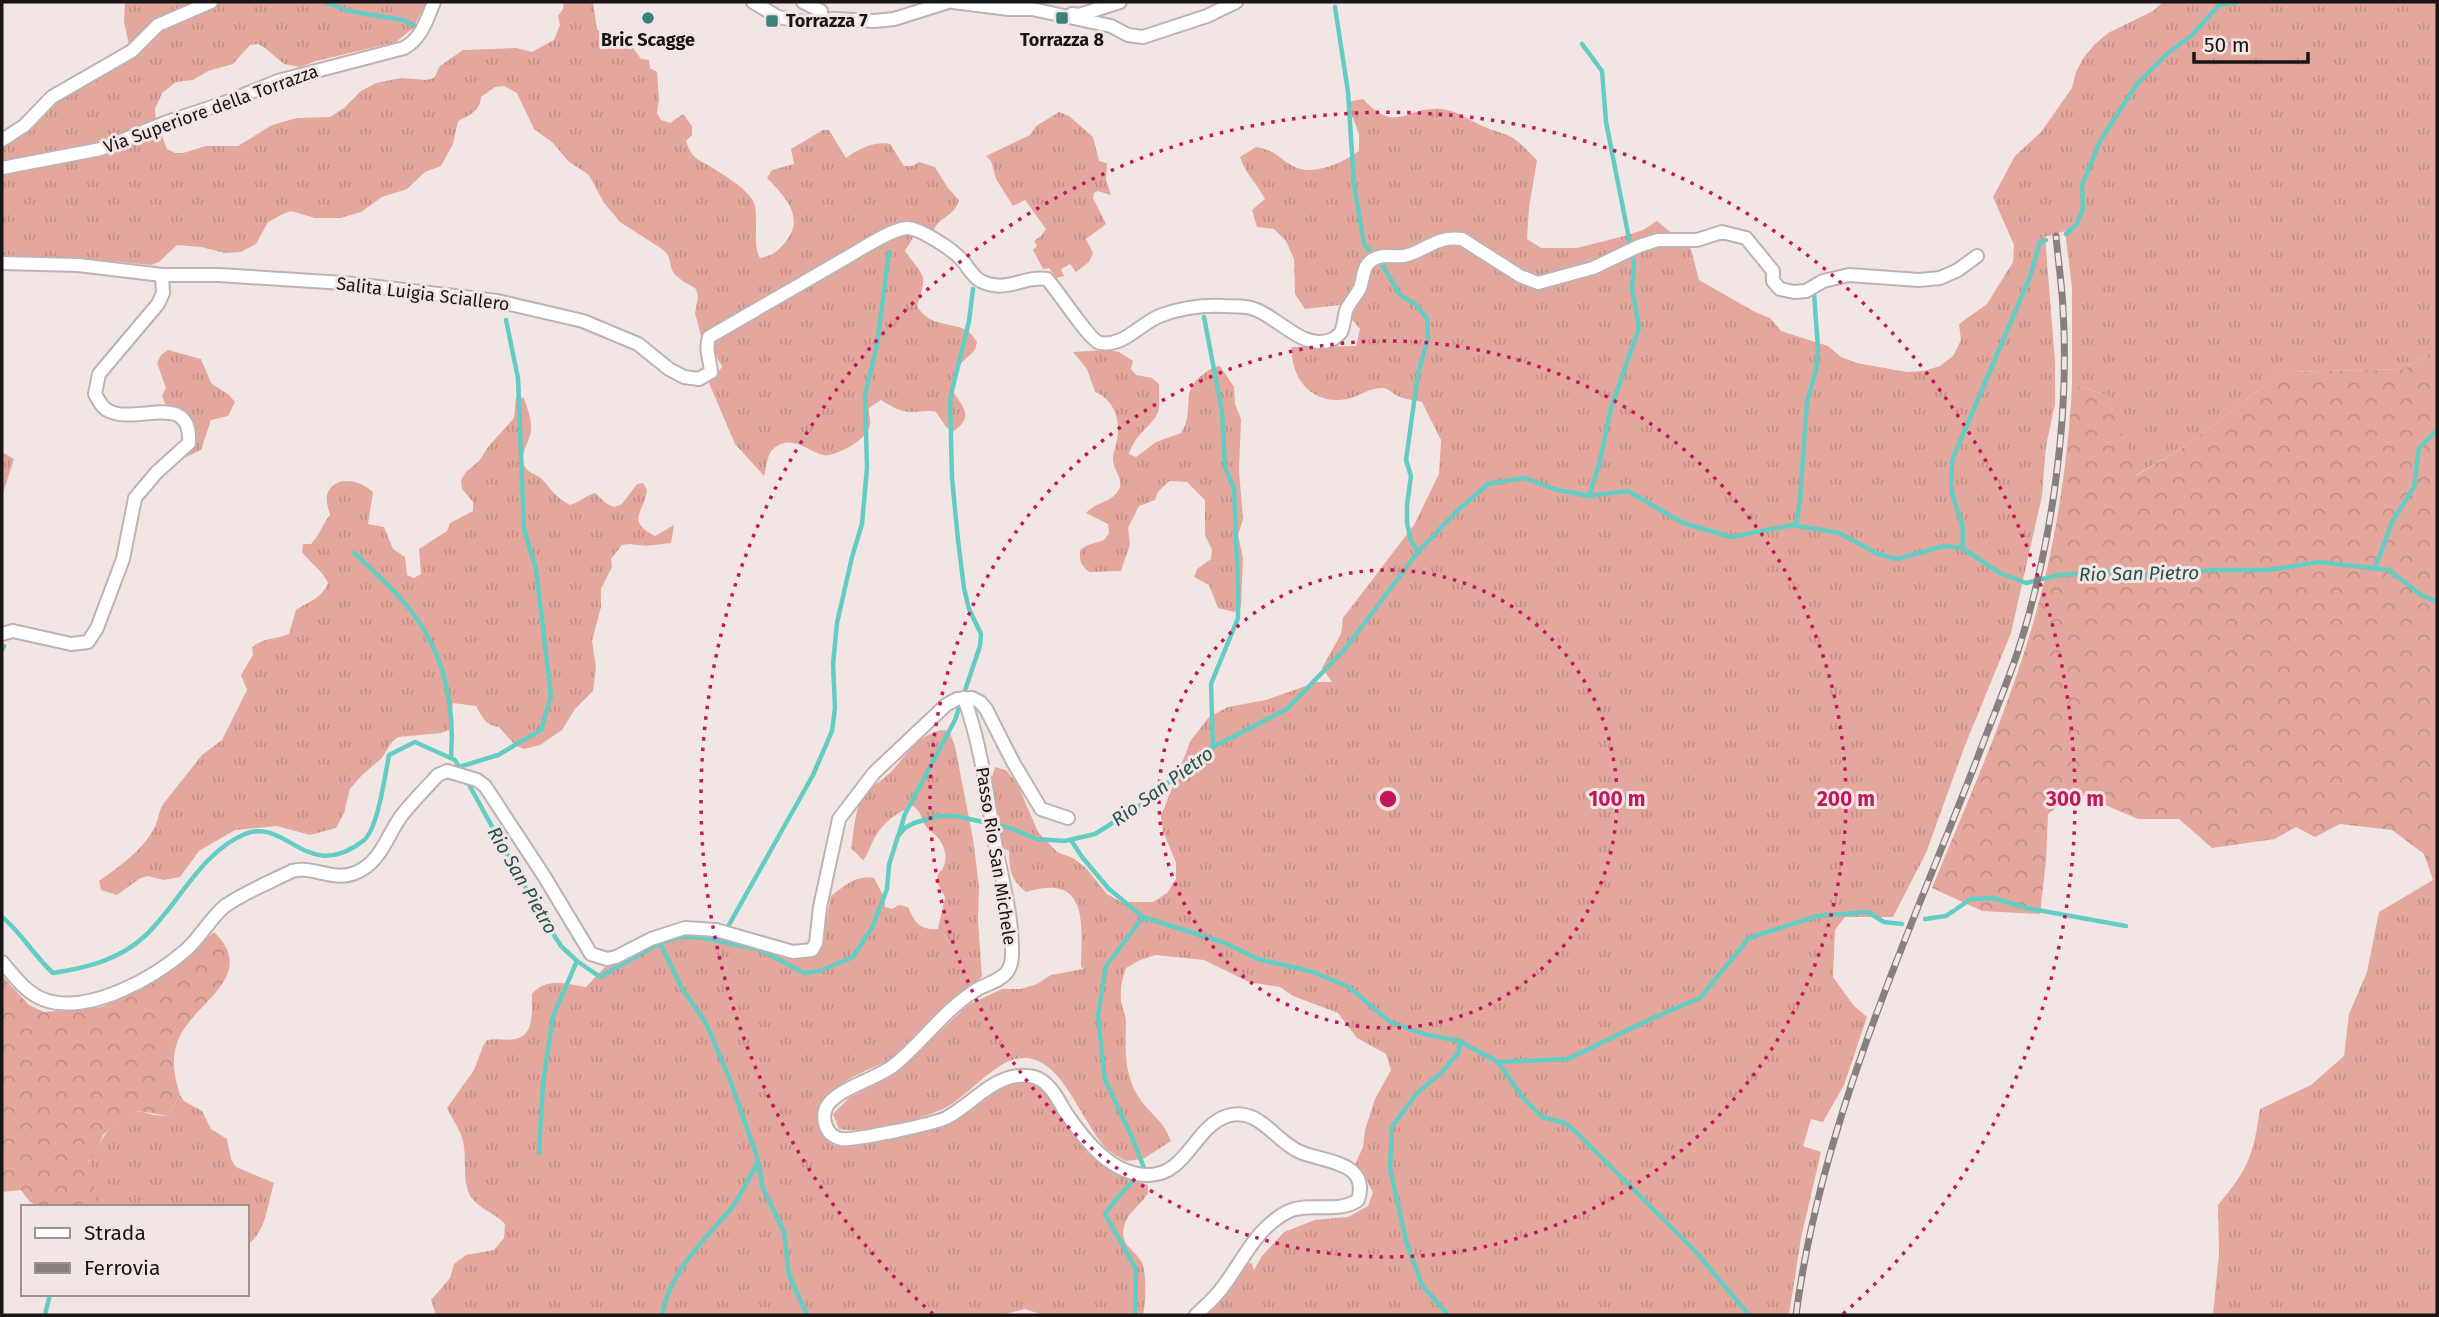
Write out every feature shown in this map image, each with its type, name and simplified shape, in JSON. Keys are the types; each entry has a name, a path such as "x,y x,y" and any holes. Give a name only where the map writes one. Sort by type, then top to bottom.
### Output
{"street":[{"path":"2,139 24,126 52,97 132,51 158,25 211,2"},
{"name":"Via Superiore della Torrazza","path":"2,168 101,149 278,81 404,48 422,31 434,2"},
{"path":"753,2 778,18 805,22 894,19 951,2 1032,9 1111,26 1128,35 1143,37 1207,16 1236,2"},
{"path":"803,2 821,11 821,21"},
{"path":"1051,13 1079,15 1120,2"},
{"name":"Salita Luigia Sciallero","path":"2,264 78,265 162,275 219,275 344,283 497,301 583,321 638,344 669,369 684,377 699,379 710,372 706,348 709,337 858,251 892,233 908,228 953,251 977,279 987,283 1005,286 1024,283 1036,277 1047,279 1089,337 1099,343 1114,343 1128,337 1140,325 1162,315 1202,305 1251,308 1271,317 1299,337 1316,342 1333,339 1341,332 1347,310 1370,261 1382,255 1408,255 1438,239 1462,239 1520,276 1538,283 1593,268 1658,240 1688,241 1722,232 1745,238 1767,262 1773,271 1773,281 1780,289 1794,292 1849,275 1919,280 1940,278 1958,270 1977,256"},
{"path":"2,634 13,631 71,644 88,642 97,628 123,559 135,498 156,473 189,443 190,429 183,418 166,412 119,415 105,410 95,394 99,374 158,304 163,293 162,275"},
{"path":"2,962 27,990 50,1002 82,1003 119,991 188,949 226,906 292,871 300,869 331,876 356,873 372,862 401,816 438,775 446,771 477,780 485,786 537,864 591,954 607,959 651,939 685,928 716,930 793,952 812,950 816,943 820,907 839,819 874,773 946,705 964,698 980,702 986,709 1041,809 1068,818"},
{"name":"Passo Rio San Michele","path":"964,698 975,736 1007,906 1012,965 1004,976 955,1004 893,1065 835,1097 827,1106 825,1126 830,1133 844,1140 925,1125 960,1110 997,1083 1013,1077 1031,1076 1040,1079 1050,1088 1072,1121 1098,1152 1116,1166 1133,1174 1152,1175 1171,1169 1213,1124 1225,1116 1239,1114 1255,1118 1300,1152 1347,1166 1356,1176 1360,1192 1354,1203 1291,1211 1266,1229 1242,1255 1222,1289 1196,1315"}],"green space":[{"path":"125,2 427,2 413,28 396,42 300,67 284,64 258,44 250,45 233,64 208,71 193,80 176,82 162,93 155,109 156,120 167,149 175,153 206,146 238,146 272,125 297,118 330,117 344,108 361,91 376,83 401,78 434,78 440,66 463,50 516,48 532,52 554,40 560,25 558,16 564,2 593,2 597,29 602,34 626,38 641,59 649,60 650,68 657,72 657,113 661,120 670,123 683,114 692,126 692,135 686,141 693,155 737,184 755,204 756,244 760,258 771,255 781,247 793,226 794,217 787,201 767,178 772,170 794,164 791,149 823,130 829,130 846,158 867,146 890,144 904,166 919,162 935,167 959,200 954,210 939,222 933,231 914,236 905,251 923,276 923,287 917,306 931,320 964,329 977,342 975,350 957,367 952,390 965,411 964,421 954,431 946,427 936,412 905,411 881,400 869,408 868,430 851,446 823,455 798,444 779,445 770,453 764,476 735,444 709,383 722,367 712,346 717,339 718,327 701,336 695,313 698,297 696,289 674,273 668,256 662,249 620,222 604,203 589,175 568,161 553,143 534,129 517,93 504,86 495,87 481,97 476,109 458,121 453,144 441,166 425,172 407,189 382,197 361,212 340,218 315,218 291,211 268,222 256,244 241,252 225,253 177,245 159,262 151,265 112,261 108,265 2,259 2,145 53,104 132,58 124,22"},
{"path":"2163,2 2437,2 2437,348 2404,369 2282,372 2187,445 2135,476 2109,396 2072,384 2072,288 2065,231 2045,237 2055,361 2055,404 2046,446 2042,496 2011,633 1964,748 1926,853 1893,917 1845,917 1835,930 1833,977 1854,1006 1867,1017 1844,1085 1823,1122 1811,1119 1803,1146 1821,1152 1801,1238 1789,1315 1207,1315 1225,1295 1247,1262 1252,1264 1254,1270 1262,1256 1284,1232 1315,1220 1348,1217 1368,1206 1373,1192 1364,1176 1354,1167 1363,1147 1365,1130 1375,1099 1391,1070 1386,1054 1357,1038 1338,1013 1293,996 1280,987 1249,982 1204,960 1156,955 1126,968 1121,997 1126,1019 1129,1074 1136,1093 1162,1124 1171,1141 1143,1159 1126,1161 1106,1148 1056,1074 1033,1059 1019,1058 1006,1063 955,1102 933,1113 877,1128 839,1129 833,1114 849,1098 894,1075 968,1005 1002,989 1021,989 1037,984 1051,975 1083,969 1080,918 1071,895 1061,889 1046,888 1026,892 1012,874 1009,851 996,845 991,781 995,767 1006,770 1018,785 1038,832 1057,852 1073,858 1086,868 1107,894 1121,902 1153,902 1167,893 1176,879 1176,863 1163,831 1161,816 1191,740 1209,717 1228,707 1266,700 1317,682 1332,682 1322,668 1341,634 1343,618 1414,525 1439,474 1441,440 1422,402 1400,397 1382,388 1351,398 1326,399 1307,389 1300,380 1292,359 1292,347 1356,346 1360,329 1340,305 1305,309 1295,294 1294,259 1286,241 1274,229 1257,227 1252,210 1265,199 1240,157 1256,147 1274,153 1295,167 1311,170 1328,167 1345,159 1359,151 1359,134 1347,102 1363,99 1385,116 1393,117 1430,109 1448,110 1510,137 1537,160 1527,239 1541,248 1577,248 1643,230 1657,221 1691,249 1699,280 1770,318 1781,331 1828,346 1841,357 1857,363 1907,372 1924,371 1940,366 1953,356 1961,340 1959,324 1987,304 2013,262 2014,245 1993,197 2015,156 2041,132 2072,88 2076,72 2095,44 2108,33 2153,11"},
{"path":"1059,112 1069,116 1093,137 1099,161 1107,163 1106,180 1111,195 1098,191 1094,193 1093,198 1106,224 1086,239 1093,253 1089,262 1076,272 1070,264 1061,269 1064,276 1056,278 1049,268 1043,269 1033,250 1037,246 1034,241 1046,229 1025,200 1013,206 996,179 991,161 986,156 1030,135 1036,126"},
{"path":"2437,348 2437,879 2433,880 2424,854 2392,830 2340,824 2315,837 2296,827 2275,839 2212,848 2179,819 2138,819 2075,792 2048,814 2040,914 1982,911 1932,888 2007,703 2037,609 2058,514 2072,384 2109,396 2136,476 2187,445 2282,372 2404,369"},
{"path":"168,350 201,359 211,383 235,402 228,416 211,420 201,450 186,457 194,439 194,426 184,415 166,406 162,396 166,388 157,363 161,355"},
{"path":"1073,352 1119,352 1133,361 1131,369 1136,375 1152,378 1159,384 1158,412 1136,440 1129,454 1136,457 1156,442 1181,433 1187,417 1192,386 1208,370 1220,366 1234,387 1235,404 1241,419 1239,471 1243,519 1238,535 1243,558 1241,607 1234,612 1218,608 1209,585 1194,577 1197,569 1211,559 1212,550 1205,535 1205,500 1187,482 1169,481 1158,492 1155,500 1139,506 1128,528 1130,544 1121,571 1089,572 1081,562 1081,549 1104,540 1109,533 1108,524 1086,513 1115,495 1120,487 1120,480 1113,460 1118,432 1115,413 1110,403 1095,392 1087,369"},
{"path":"516,397 524,398 531,422 523,458 525,467 542,479 561,499 570,505 595,493 614,507 622,504 637,484 643,483 647,490 639,516 641,526 655,536 674,525 671,543 622,545 611,559 612,567 601,589 601,607 592,641 596,667 593,691 575,709 562,730 540,745 524,749 515,745 499,727 487,723 476,706 453,703 449,730 398,737 391,743 382,758 350,789 344,813 336,828 310,835 277,826 235,830 199,851 180,877 164,880 147,876 117,895 101,890 99,881 132,856 146,841 164,803 202,755 222,740 247,690 241,675 253,655 252,647 289,634 296,610 318,596 328,583 302,552 303,544 311,544 330,515 327,498 332,486 350,481 373,492 368,524 384,527 393,549 405,557 407,575 414,578 421,574 419,549 447,531 450,523 473,511 473,502 462,489 461,480 514,418"},
{"path":"2,452 14,459 2,496"},
{"path":"941,730 949,731 955,746 973,839 979,887 978,921 982,976 904,1050 853,1077 829,1095 820,1112 821,1129 834,1146 857,1146 952,1123 1002,1087 1025,1081 1038,1083 1087,1153 1118,1175 1148,1185 1148,1193 1129,1215 1123,1230 1127,1245 1143,1265 1143,1315 1043,1315 1025,1309 1001,1315 436,1315 431,1300 450,1278 454,1264 466,1255 494,1250 504,1238 505,1224 471,1197 465,1176 462,1138 447,1108 474,1070 487,1040 516,1039 527,1032 531,1020 532,994 544,985 564,983 586,987 605,967 682,932 720,935 788,955 807,957 817,953 821,946 831,896 862,878 874,878 885,899 885,907 908,907 918,924 938,929 945,897 937,882 938,874 944,866 945,852 941,842 926,827 916,808 913,806 907,809 886,823 863,860 851,848 857,811 865,793 891,771 922,738"},
{"path":"2437,879 2437,1315 2213,1315 2219,1253 2218,1205 2237,1181 2248,1161 2260,1109 2311,1085 2344,1056 2349,1014 2367,972 2379,912"},
{"path":"214,932 226,947 230,961 220,987 188,1023 177,1043 174,1065 180,1095 168,1116 139,1111 114,1125 103,1135 98,1149 89,1161 89,1176 95,1190 96,1205 37,1205 30,1202 21,1190 2,1192 2,976 29,1005 44,1012 102,1007 141,988 182,960"},
{"path":"180,1095 184,1101 202,1111 211,1129 227,1139 231,1159 236,1167 274,1183 262,1225 248,1244 248,1205 96,1205 88,1165 110,1128 140,1111 168,1116"}],"waterway":[{"path":"325,2 349,11 403,20 417,27"},
{"path":"2066,234 2076,225 2083,209 2082,185 2100,141 2137,84 2167,54 2192,35 2219,5 2238,2"},
{"path":"1335,7 1348,92 1354,184 1364,244 1383,266 1400,295 1415,304 1427,318 1428,338 1418,374 1406,460 1411,476 1407,523 1411,541 1418,551"},
{"path":"1582,44 1602,71 1606,122 1634,264 1632,288 1639,328 1611,408 1599,465 1589,496"},
{"path":"1962,548 1962,524 1951,488 1953,458 2030,277 2040,242 2046,240"},
{"path":"725,932 813,775 832,731 837,623 862,524 867,468 865,395 877,345 889,252"},
{"path":"899,834 905,814 955,720 980,646 981,634 969,609 964,588 958,540 952,478 950,399 969,321 973,289"},
{"path":"1796,526 1807,402 1816,370 1818,349 1814,293"},
{"path":"1204,317 1222,411 1225,467 1234,489 1238,586 1238,618 1211,684 1213,747"},
{"path":"459,767 498,755 541,730 551,696 536,569 524,529 518,378 506,320"},
{"path":"2375,568 2392,522 2414,487 2419,448 2437,430"},
{"name":"Rio San Pietro","path":"467,781 539,912 561,946 600,977 660,943 681,937 699,937 758,949 804,973 820,971 853,957 872,928 887,889 889,865 898,836 914,823 938,816 956,816 1010,828 1037,839 1065,841 1095,834 1152,798 1213,747 1287,709 1345,649 1418,552 1456,512 1488,484 1524,478 1558,490 1589,496 1628,491 1683,523 1731,537 1793,525 1839,533 1878,554 1898,559 1944,546 1962,548 2000,573 2026,583 2059,575 2115,572 2154,577 2213,570 2268,570 2319,562 2389,570 2421,595 2437,602"},
{"path":"354,553 385,582 425,631 446,683 451,720 451,758"},
{"path":"2,650 4,646"},
{"name":"Rio San Pietro","path":"2,917 53,973 90,965 113,957 145,936 215,853 245,834 260,831 273,834 312,853 326,856 343,852 363,841 377,814 389,755 415,742 455,760 463,774"},
{"path":"1071,840 1109,889 1143,917 1225,943 1258,959 1313,972 1349,987 1390,1022 1424,1034 1459,1041 1498,1062 1523,1098 1542,1117 1565,1123 1579,1135 1695,1251 1749,1315"},
{"path":"1925,919 1946,916 1971,899 1993,898 2026,908 2126,926"},
{"path":"1498,1062 1568,1059 1700,998 1749,938 1817,916 1868,912 1884,922 1902,924"},
{"path":"1135,1315 1136,1269 1105,1214 1144,1168 1105,1080 1098,1016 1106,966 1143,917"},
{"path":"660,943 683,990 706,1023 730,1080 757,1157 763,1188 784,1232 789,1275 807,1315"},
{"path":"539,1153 543,1083 553,1016 577,961"},
{"path":"1448,1315 1422,1285 1406,1241 1390,1168 1392,1127 1416,1094 1441,1073 1459,1052 1459,1042"},
{"path":"662,1315 672,1285 688,1258 734,1205 758,1162"},
{"path":"45,1315 50,1296"}],"railway":[{"path":"1796,1315 1808,1243 1846,1102 1870,1032 2012,667 2040,572 2055,483 2064,394 2063,309 2056,236"}],"place":[{"name":"Bric Scagge","path":"648,18"},
{"name":"Torrazza 8","path":"1062,18"},
{"name":"Torrazza 7","path":"772,21"}]}
